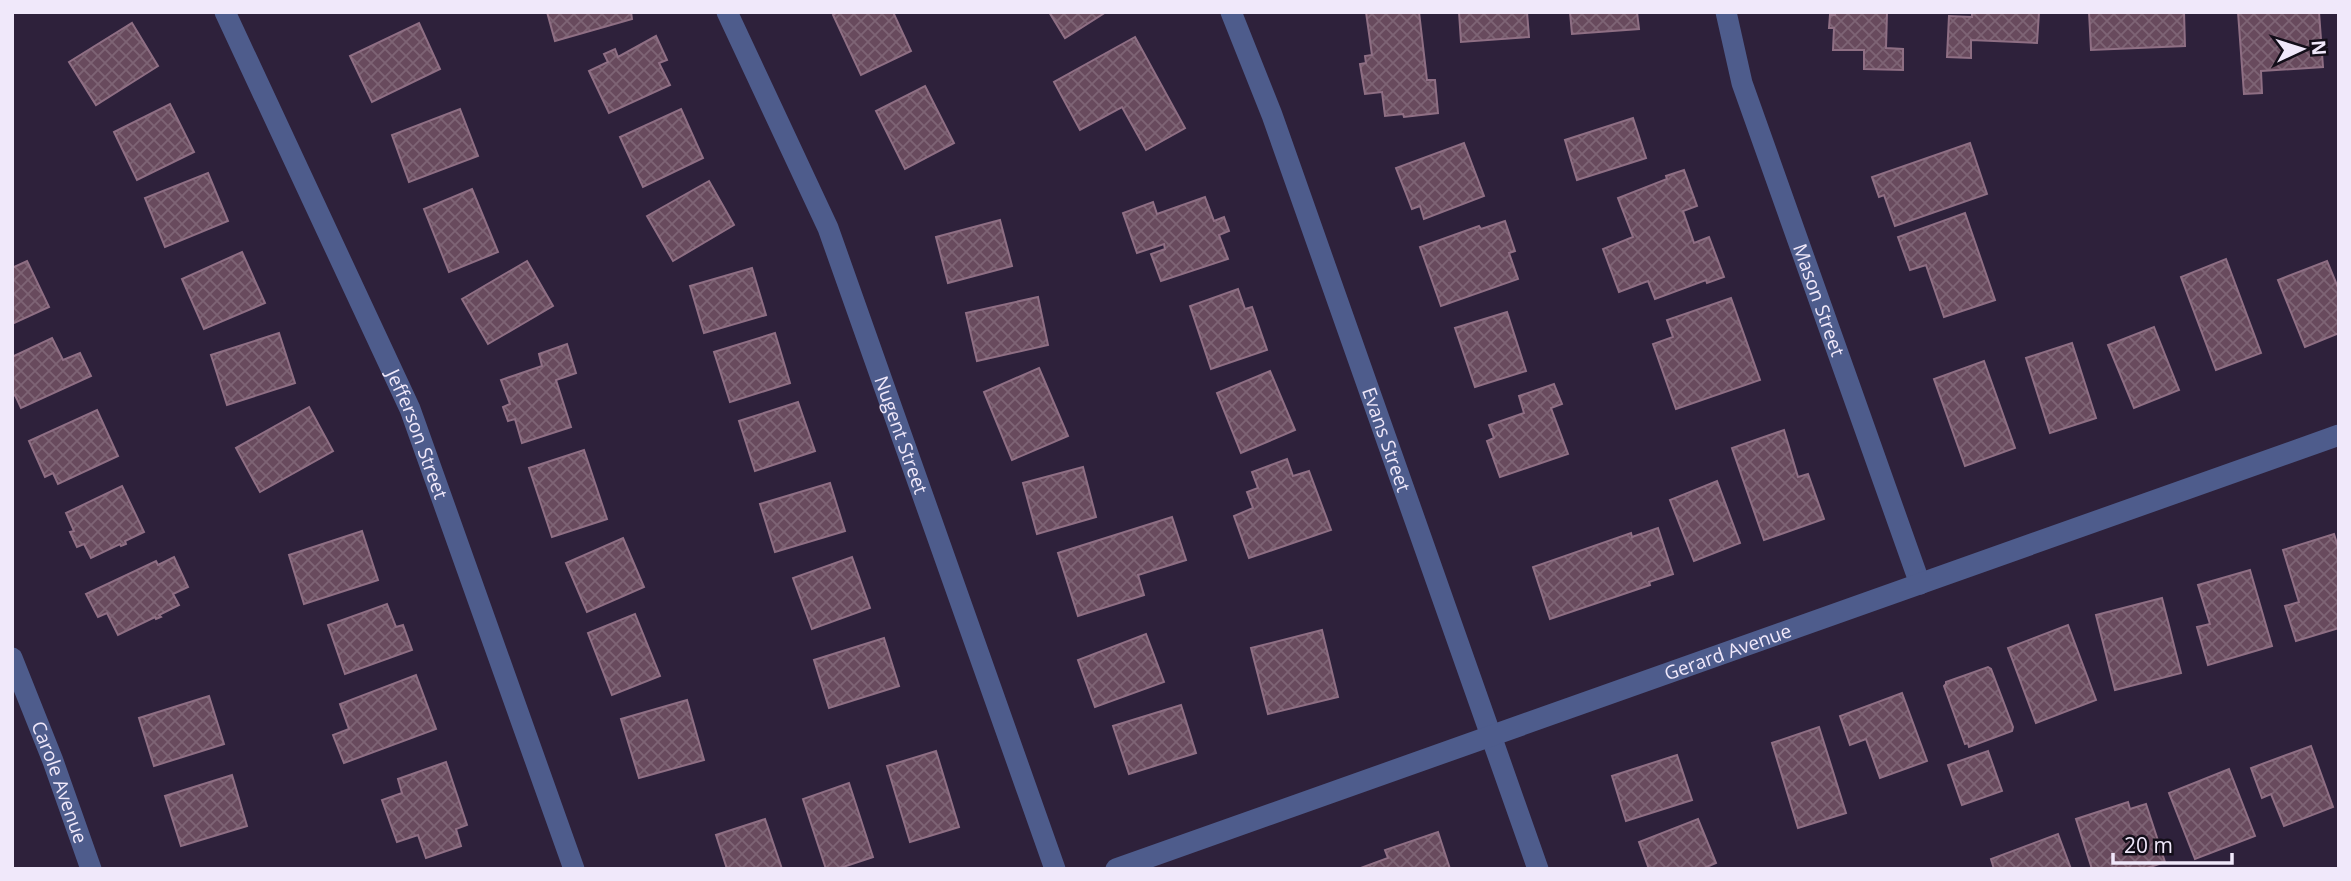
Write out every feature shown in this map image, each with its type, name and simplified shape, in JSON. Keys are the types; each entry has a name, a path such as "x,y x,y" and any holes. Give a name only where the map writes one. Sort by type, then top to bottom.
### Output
{"street":[{"name":"Jefferson Street","path":"225,12 410,409 574,869"},
{"name":"Nugent Street","path":"727,12 828,228 1055,869"},
{"name":"Evans Street","path":"1231,12 1272,115 1538,869"},
{"name":"Mason Street","path":"1726,12 1742,83 1920,584"},
{"name":"Gerard Avenue","path":"1115,869 2339,435"},
{"name":"Carole Avenue","path":"12,658 53,761 91,869"}],"building":[{"path":"547,12 631,12 632,19 555,41"},
{"path":"838,12 893,12 911,51 861,75 833,15"},
{"path":"1049,12 1106,12 1065,38"},
{"path":"1366,12 1419,12 1427,80 1435,80 1438,113 1385,116 1382,92 1365,94 1360,64 1366,63 1365,56 1372,55"},
{"path":"1459,12 1527,12 1529,37 1461,42"},
{"path":"1570,12 1637,12 1639,29 1572,34"},
{"path":"1835,12 1887,12 1886,48 1903,49 1903,70 1864,69 1864,50 1833,50 1834,28 1829,28 1830,15 1835,15"},
{"path":"1972,12 2039,12 2037,43 1971,40 1971,58 1947,57 1949,16 1972,17"},
{"path":"2089,12 2184,12 2185,46 2091,50"},
{"path":"2238,12 2319,12 2323,67 2261,71 2262,93 2244,94"},
{"path":"132,23 158,66 96,105 69,62"},
{"path":"419,23 440,69 372,102 350,56"},
{"path":"656,36 667,60 659,63 670,85 609,113 589,71 608,62 604,54 615,49 618,57"},
{"path":"1135,37 1185,128 1146,150 1122,107 1080,130 1054,82"},
{"path":"925,86 954,143 905,169 876,111"},
{"path":"170,104 194,152 137,180 114,132"},
{"path":"460,109 478,156 409,182 392,135"},
{"path":"681,109 703,158 643,187 620,137"},
{"path":"1633,118 1646,158 1577,180 1565,140"},
{"path":"1464,143 1484,196 1424,219 1420,206 1412,209 1396,168"},
{"path":"1970,143 1987,194 1895,226 1884,195 1879,197 1872,177"},
{"path":"1684,170 1697,206 1683,211 1694,243 1709,237 1724,277 1707,283 1706,280 1655,299 1648,281 1619,292 1603,249 1633,237 1618,198"},
{"path":"208,173 228,221 165,247 145,198"},
{"path":"709,181 734,225 673,261 647,216"},
{"path":"472,189 498,252 449,272 424,209"},
{"path":"1205,197 1214,221 1224,217 1229,231 1219,235 1228,259 1161,281 1151,254 1165,249 1164,244 1137,253 1123,213 1153,202 1157,214"},
{"path":"1965,213 1995,300 1944,317 1926,265 1910,270 1898,237"},
{"path":"1000,220 1012,266 948,283 936,237"},
{"path":"1505,221 1515,251 1509,253 1518,279 1441,306 1420,247 1479,226 1481,229"},
{"path":"242,252 265,303 204,329 182,279"},
{"path":"2226,259 2261,353 2216,370 2181,277"},
{"path":"27,261 49,307 12,324 12,268"},
{"path":"527,261 553,306 488,344 462,299"},
{"path":"2327,261 2339,290 2339,333 2305,347 2278,280"},
{"path":"752,268 766,315 704,333 690,286"},
{"path":"1238,289 1245,309 1252,307 1267,350 1211,369 1190,306"},
{"path":"1038,297 1048,345 977,361 966,313"},
{"path":"1731,298 1760,380 1676,409 1653,344 1673,337 1667,320"},
{"path":"1507,312 1526,371 1475,387 1455,328"},
{"path":"2154,327 2179,390 2134,408 2108,345"},
{"path":"279,333 295,383 227,405 211,355"},
{"path":"775,333 790,383 730,402 714,352"},
{"path":"52,338 63,360 80,353 91,376 21,408 15,395 12,396 12,357"},
{"path":"2072,343 2096,418 2050,433 2026,358"},
{"path":"567,344 576,373 556,380 571,427 522,443 515,419 508,421 503,407 510,404 501,380 542,366 539,354"},
{"path":"1984,361 2015,448 1965,466 1934,379"},
{"path":"1039,368 1068,436 1012,460 984,392"},
{"path":"1270,371 1295,430 1241,453 1217,393"},
{"path":"1554,384 1562,404 1551,408 1568,454 1500,477 1487,441 1494,438 1489,425 1524,413 1519,396"},
{"path":"798,402 815,451 755,471 739,421"},
{"path":"309,407 333,451 260,492 236,448"},
{"path":"97,410 118,456 58,484 53,473 45,477 29,441"},
{"path":"1784,430 1798,477 1808,474 1824,519 1764,540 1732,448"},
{"path":"584,450 607,519 552,537 529,468"},
{"path":"1287,459 1293,476 1309,471 1331,530 1249,558 1234,516 1253,508 1247,492 1258,488 1252,472"},
{"path":"1083,467 1096,517 1037,534 1023,483"},
{"path":"1717,481 1740,543 1694,561 1670,500"},
{"path":"830,483 845,531 775,552 760,504"},
{"path":"122,486 144,532 125,541 126,544 120,544 91,558 84,544 77,547 66,513"},
{"path":"1172,517 1186,560 1138,575 1144,595 1078,616 1058,553"},
{"path":"1658,528 1673,574 1649,582 1650,585 1550,619 1533,567 1631,533 1632,537"},
{"path":"362,531 378,580 304,604 289,555"},
{"path":"2334,534 2339,550 2339,628 2296,641 2285,606 2299,602 2283,550"},
{"path":"623,538 644,587 587,612 566,563"},
{"path":"174,557 188,587 173,594 179,605 159,615 161,617 155,617 118,635 107,613 98,617 86,594 156,561 158,565"},
{"path":"852,557 870,608 812,629 793,578"},
{"path":"2250,570 2272,646 2208,665 2197,627 2210,624 2198,585"},
{"path":"2162,598 2181,673 2115,690 2096,615"},
{"path":"387,604 396,627 403,625 412,650 345,674 328,625"},
{"path":"635,614 660,676 612,695 588,633"},
{"path":"2068,625 2096,700 2036,723 2008,648"},
{"path":"1322,630 1338,697 1268,714 1251,648"},
{"path":"1146,634 1164,682 1095,707 1078,660"},
{"path":"884,638 899,686 829,708 814,660"},
{"path":"1988,667 2013,727 2012,731 1969,747 1968,743 1965,744 1944,686 1946,682"},
{"path":"416,675 436,729 344,763 333,735 349,729 340,704"},
{"path":"1902,693 1927,761 1880,778 1866,739 1850,745 1840,716"},
{"path":"209,696 224,744 154,766 139,718"},
{"path":"687,700 704,760 639,778 621,719"},
{"path":"1181,705 1196,753 1129,774 1113,726"},
{"path":"1819,727 1846,813 1798,828 1772,743"},
{"path":"2311,746 2333,807 2284,826 2271,794 2262,798 2251,768"},
{"path":"936,751 959,827 910,842 887,766"},
{"path":"1988,751 2002,791 1962,805 1948,765"},
{"path":"1677,755 1692,800 1626,821 1612,776"},
{"path":"446,762 467,825 456,829 461,846 426,858 418,835 397,842 382,800 402,793 398,779"},
{"path":"2229,769 2255,836 2195,859 2169,793"},
{"path":"232,775 247,826 181,846 165,796"},
{"path":"849,783 873,857 837,869 826,869 803,799"},
{"path":"2128,802 2130,809 2146,804 2165,862 2144,869 2092,869 2076,819"},
{"path":"765,819 782,869 727,869 716,835"},
{"path":"1698,819 1716,863 1702,869 1649,869 1639,842"},
{"path":"1438,832 1450,869 1358,869 1388,858 1385,850"},
{"path":"2058,834 2071,869 1994,869 1991,859"}]}
